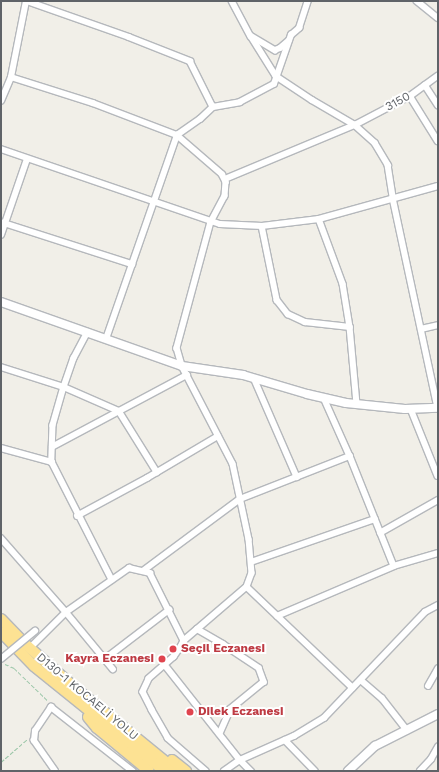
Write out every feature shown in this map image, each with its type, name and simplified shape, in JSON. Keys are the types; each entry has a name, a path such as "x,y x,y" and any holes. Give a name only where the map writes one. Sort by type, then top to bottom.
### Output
{"highway":[{"name":"D130-1 KOCAELİ YOLU","path":"1,619 72,692 177,771"},
{"path":"1,632 34,666 72,692 164,771"},
{"path":"72,692 97,728 149,771"},
{"path":"72,692 110,712 186,771"}],"street":[{"path":"1,101 11,77 26,1 129,37 190,61 213,106"},
{"path":"251,36 275,50 286,44 291,35 299,28 308,1"},
{"path":"417,1 438,18"},
{"path":"1,302 182,366 243,375 324,398 357,404 411,409 438,408 393,198 388,165 376,143 355,125 312,100 276,76 232,2"},
{"path":"106,339 177,134 200,119 213,106 240,102 274,84 291,35"},
{"name":"3150","path":"224,179 355,125 410,96 438,76"},
{"path":"11,77 93,103 177,134 222,174 226,182 225,196 211,222 177,348 182,366 233,464 249,539 252,573 247,587 184,641 178,652 165,666 149,679 143,692 168,738 206,771"},
{"path":"425,85 438,104"},
{"path":"410,96 438,141"},
{"path":"1,149 220,224 262,226 319,219 438,186"},
{"path":"1,235 3,222 27,158"},
{"path":"319,219 343,284 350,327 357,404"},
{"path":"3,222 132,264"},
{"path":"262,226 277,300 288,314 305,322 350,327"},
{"path":"421,329 438,325"},
{"path":"88,332 74,358 53,425 52,462 78,516 112,580"},
{"path":"1,367 64,387 119,411 157,472"},
{"path":"52,447 187,375"},
{"path":"254,378 297,477"},
{"path":"324,398 350,456 394,566"},
{"path":"411,409 438,476"},
{"path":"78,516 218,436"},
{"path":"1,448 52,462"},
{"path":"143,571 240,498 350,456"},
{"path":"380,533 438,500"},
{"path":"251,562 375,519"},
{"path":"1,538 66,612 113,669"},
{"path":"277,616 394,566 438,553"},
{"path":"30,648 66,612 129,568 150,573 184,641"},
{"path":"247,587 353,688"},
{"path":"224,771 240,760 285,740 324,718 425,612 438,605"},
{"path":"105,659 169,610"},
{"path":"197,629 259,668 264,682 231,709 220,734"},
{"path":"1,659 35,631"},
{"path":"165,666 240,760 251,771"},
{"path":"428,686 438,669"},
{"path":"361,680 382,698 407,730"},
{"path":"55,771 34,741 35,731 51,707 133,771"},
{"path":"348,771 376,746 438,714"},
{"path":"285,740 315,771"},
{"path":"420,771 431,759 438,747"}],"path":[{"path":"1,659 6,665 14,668 43,695 51,707"},
{"path":"1,762 35,731"}],"place":[{"name":"Seçil Eczanesi","path":"173,649"},
{"name":"Kayra Eczanesi","path":"162,659"},
{"name":"Dilek Eczanesi","path":"190,712"}]}
